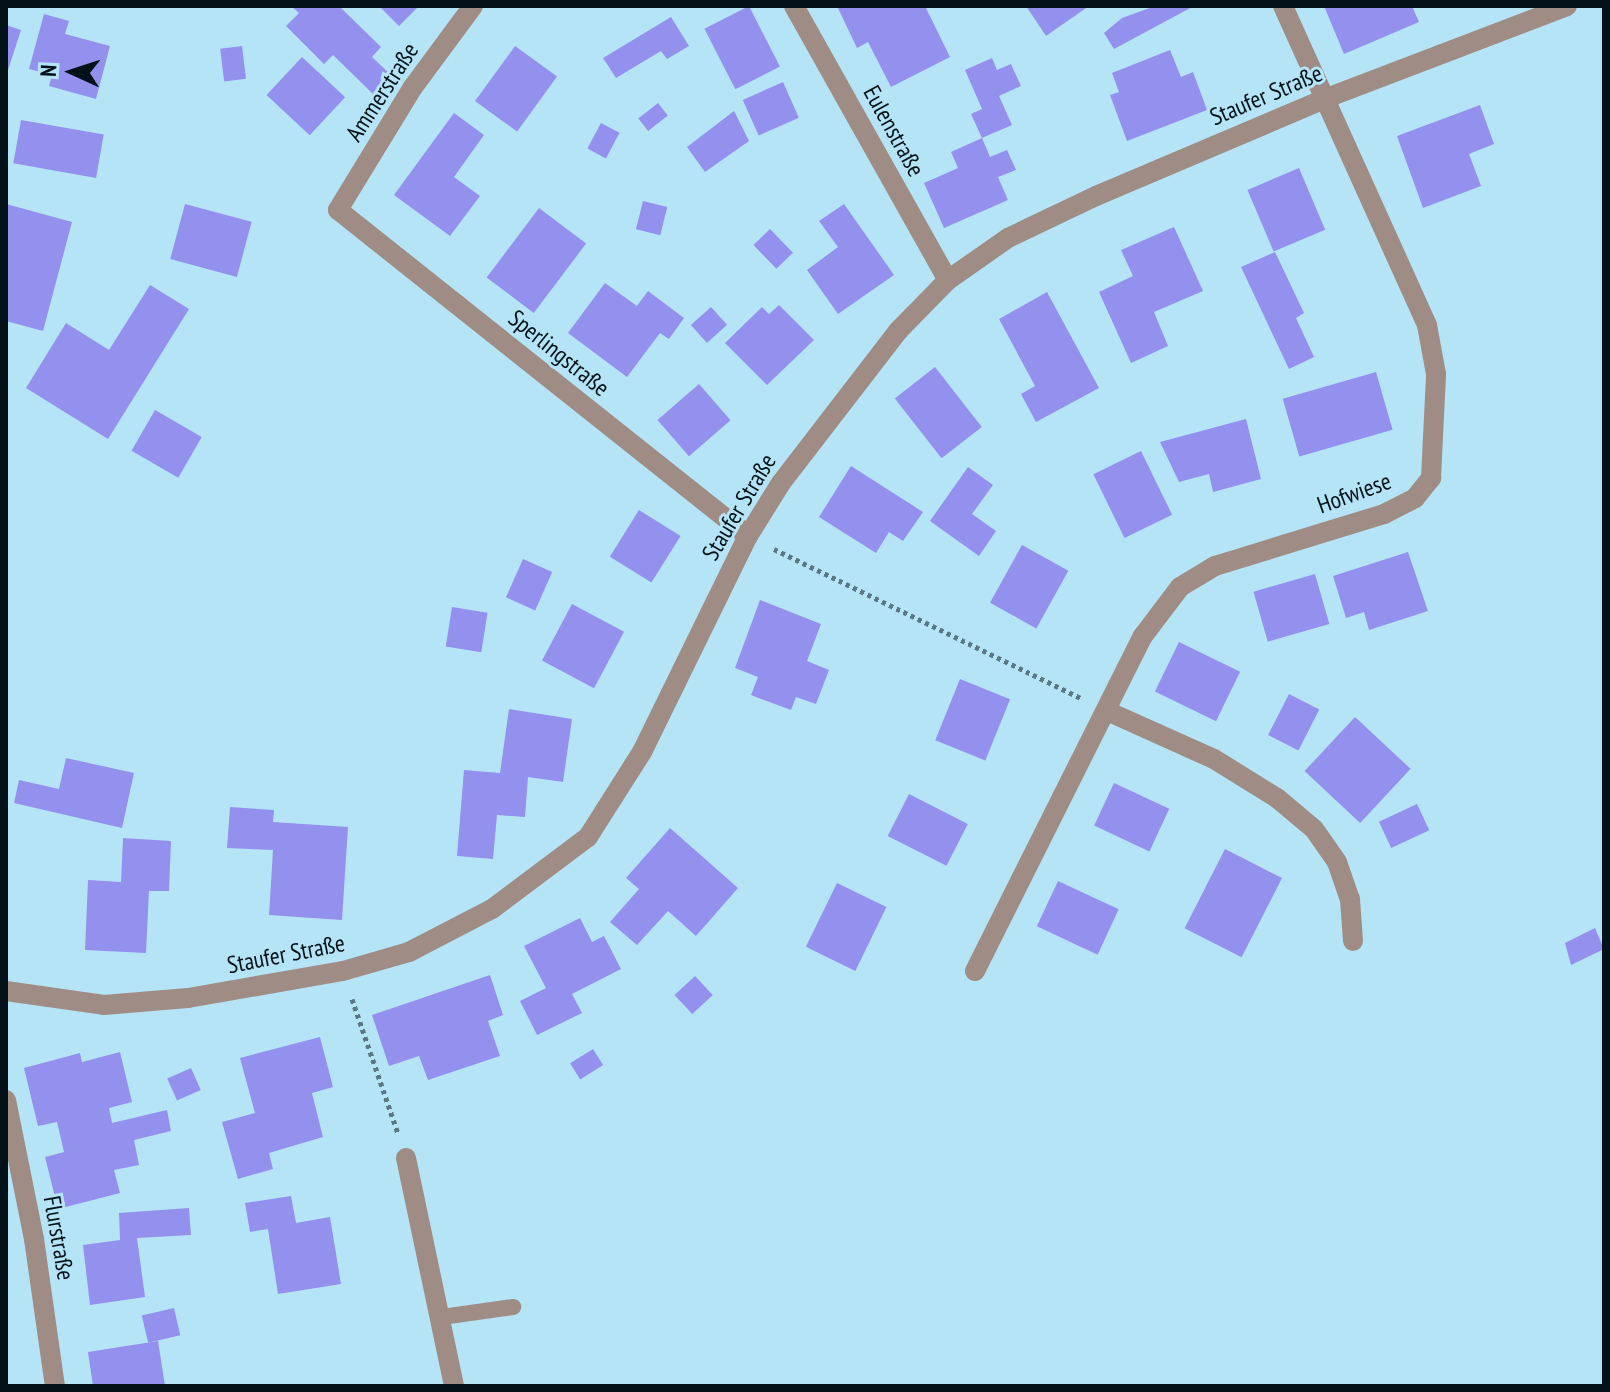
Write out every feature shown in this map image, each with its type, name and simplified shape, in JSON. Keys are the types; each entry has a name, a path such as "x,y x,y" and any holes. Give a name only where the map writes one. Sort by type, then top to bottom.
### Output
{"street":[{"name":"Ammerstraße","path":"338,210 413,87 473,6"},
{"name":"Eulenstraße","path":"794,6 948,280"},
{"name":"Hofwiese","path":"975,971 1143,636 1180,587 1215,566 1384,514 1415,498 1431,478 1436,374 1427,325 1283,6"},
{"name":"Staufer Straße","path":"6,991 104,1005 188,998 343,971 409,952 492,909 588,837 669,702 748,536 781,483 898,331 948,280 1008,238 1324,99 1567,6"},
{"name":"Sperlingstraße","path":"338,210 748,536"},
{"path":"1107,711 1214,759 1277,798 1314,829 1337,862 1350,899 1353,941"},
{"name":"Flurstraße","path":"6,1100 34,1239 55,1386"},
{"path":"406,1158 442,1317 454,1386"}],"lane":[{"path":"442,1317 513,1307"}],"path":[{"path":"748,536 1107,711"},
{"path":"343,971 406,1158"}],"building":[{"path":"291,6 339,6 381,47 372,57 392,76 374,95 333,55 324,64 286,26 299,13"},
{"path":"379,6 419,6 399,26"},
{"path":"749,6 780,67 735,89 704,29"},
{"path":"837,6 925,6 950,57 891,87 868,42 857,48"},
{"path":"1026,6 1089,6 1046,36"},
{"path":"1155,6 1194,6 1114,49 1104,33 1122,18"},
{"path":"1324,6 1412,6 1419,22 1344,54"},
{"path":"44,14 69,21 65,34 110,46 96,99 49,86 52,75 29,69"},
{"path":"671,17 689,46 667,59 661,51 616,78 603,58"},
{"path":"6,25 21,30 7,73 6,73"},
{"path":"242,46 246,79 224,81 220,49"},
{"path":"515,46 557,77 517,132 475,101"},
{"path":"1170,50 1181,77 1193,72 1207,110 1127,141 1110,95 1119,92 1112,73"},
{"path":"302,57 345,97 310,135 267,95"},
{"path":"992,58 997,70 1011,64 1021,86 999,96 1012,125 982,138 971,114 982,109 965,70"},
{"path":"783,82 799,118 759,136 743,100"},
{"path":"658,103 668,116 648,131 638,118"},
{"path":"1480,105 1494,144 1469,154 1481,186 1423,208 1397,136"},
{"path":"734,111 749,141 705,172 687,147"},
{"path":"454,113 484,135 454,177 480,196 450,236 394,195"},
{"path":"21,120 104,135 96,178 13,163"},
{"path":"601,123 620,133 606,158 587,149"},
{"path":"982,138 990,157 1007,150 1016,170 998,177 1008,200 944,228 924,183 958,168 951,152"},
{"path":"1299,168 1325,230 1274,252 1247,190"},
{"path":"643,201 667,207 660,235 636,229"},
{"path":"6,204 72,222 43,331 6,321"},
{"path":"185,204 252,222 237,277 170,259"},
{"path":"844,204 894,275 838,314 807,270 838,247 819,221"},
{"path":"539,208 586,244 534,313 487,277"},
{"path":"1174,227 1203,291 1154,312 1168,346 1131,363 1099,292 1133,276 1121,250"},
{"path":"770,229 793,253 776,269 753,245"},
{"path":"1275,252 1304,313 1296,318 1314,357 1289,369 1241,267"},
{"path":"605,283 637,306 648,291 684,318 669,339 660,333 627,377 568,333"},
{"path":"150,285 189,309 108,439 26,388 66,323 109,350"},
{"path":"1047,292 1099,388 1036,422 1021,394 1035,386 999,319"},
{"path":"779,305 814,340 767,385 725,343 762,307 769,314"},
{"path":"711,307 727,325 707,343 691,325"},
{"path":"935,367 982,427 942,458 895,398"},
{"path":"1376,372 1393,430 1299,456 1283,399"},
{"path":"699,384 730,420 689,456 657,420"},
{"path":"155,410 202,437 178,478 132,451"},
{"path":"1246,419 1261,479 1213,492 1209,474 1179,482 1160,442"},
{"path":"1141,451 1172,515 1124,538 1093,474"},
{"path":"851,466 923,512 903,541 889,532 876,553 819,517"},
{"path":"968,467 993,485 972,514 996,531 979,556 930,521"},
{"path":"639,510 681,536 651,583 610,557"},
{"path":"1022,545 1068,571 1036,628 990,603"},
{"path":"1408,552 1428,611 1369,630 1364,612 1346,618 1333,576"},
{"path":"523,559 552,572 535,610 506,597"},
{"path":"1315,574 1329,624 1268,642 1253,592"},
{"path":"760,600 821,624 807,661 829,670 816,704 796,697 791,710 751,695 758,677 735,668"},
{"path":"572,604 624,632 594,688 542,661"},
{"path":"452,607 488,613 481,652 446,647"},
{"path":"1179,642 1240,672 1216,721 1155,691"},
{"path":"960,679 1010,699 985,760 935,740"},
{"path":"1289,694 1319,709 1298,750 1268,735"},
{"path":"509,709 572,719 563,782 528,777 525,817 497,815 493,859 457,856 464,770 500,773"},
{"path":"1355,717 1411,769 1360,823 1305,771"},
{"path":"66,758 134,773 122,828 14,803 19,780 59,789"},
{"path":"1114,783 1169,809 1149,851 1094,826"},
{"path":"909,794 968,824 946,866 888,836"},
{"path":"1417,804 1429,830 1391,848 1379,822"},
{"path":"230,807 274,810 273,822 348,827 342,920 269,915 273,850 227,848"},
{"path":"670,828 738,888 696,936 668,911 637,945 610,922 639,889 626,878"},
{"path":"123,838 171,841 169,891 149,891 146,953 85,950 88,880 121,882"},
{"path":"1225,849 1282,878 1242,957 1185,928"},
{"path":"1058,881 1119,909 1098,955 1037,926"},
{"path":"837,883 886,907 855,971 806,947"},
{"path":"580,918 592,942 604,936 621,969 572,994 582,1013 537,1035 520,1001 546,988 524,946"},
{"path":"1595,928 1604,949 1571,965 1565,943"},
{"path":"490,975 503,1015 488,1021 500,1056 428,1080 419,1056 389,1066 372,1015"},
{"path":"695,976 713,995 692,1014 675,995"},
{"path":"320,1037 333,1087 312,1093 323,1137 269,1153 273,1169 238,1179 222,1122 255,1113 240,1058"},
{"path":"593,1049 603,1065 580,1079 570,1063"},
{"path":"120,1052 132,1102 109,1108 112,1123 167,1110 171,1131 134,1140 139,1165 114,1170 120,1193 58,1209 45,1157 64,1152 57,1122 38,1126 24,1068 80,1053 82,1062"},
{"path":"191,1068 201,1090 177,1101 167,1079"},
{"path":"291,1196 296,1223 330,1217 341,1284 278,1294 268,1229 250,1232 245,1203"},
{"path":"189,1208 191,1235 137,1238 145,1297 90,1305 83,1245 120,1240 119,1213"},
{"path":"174,1308 180,1335 148,1343 142,1315"},
{"path":"158,1341 165,1386 93,1386 88,1352"}]}
